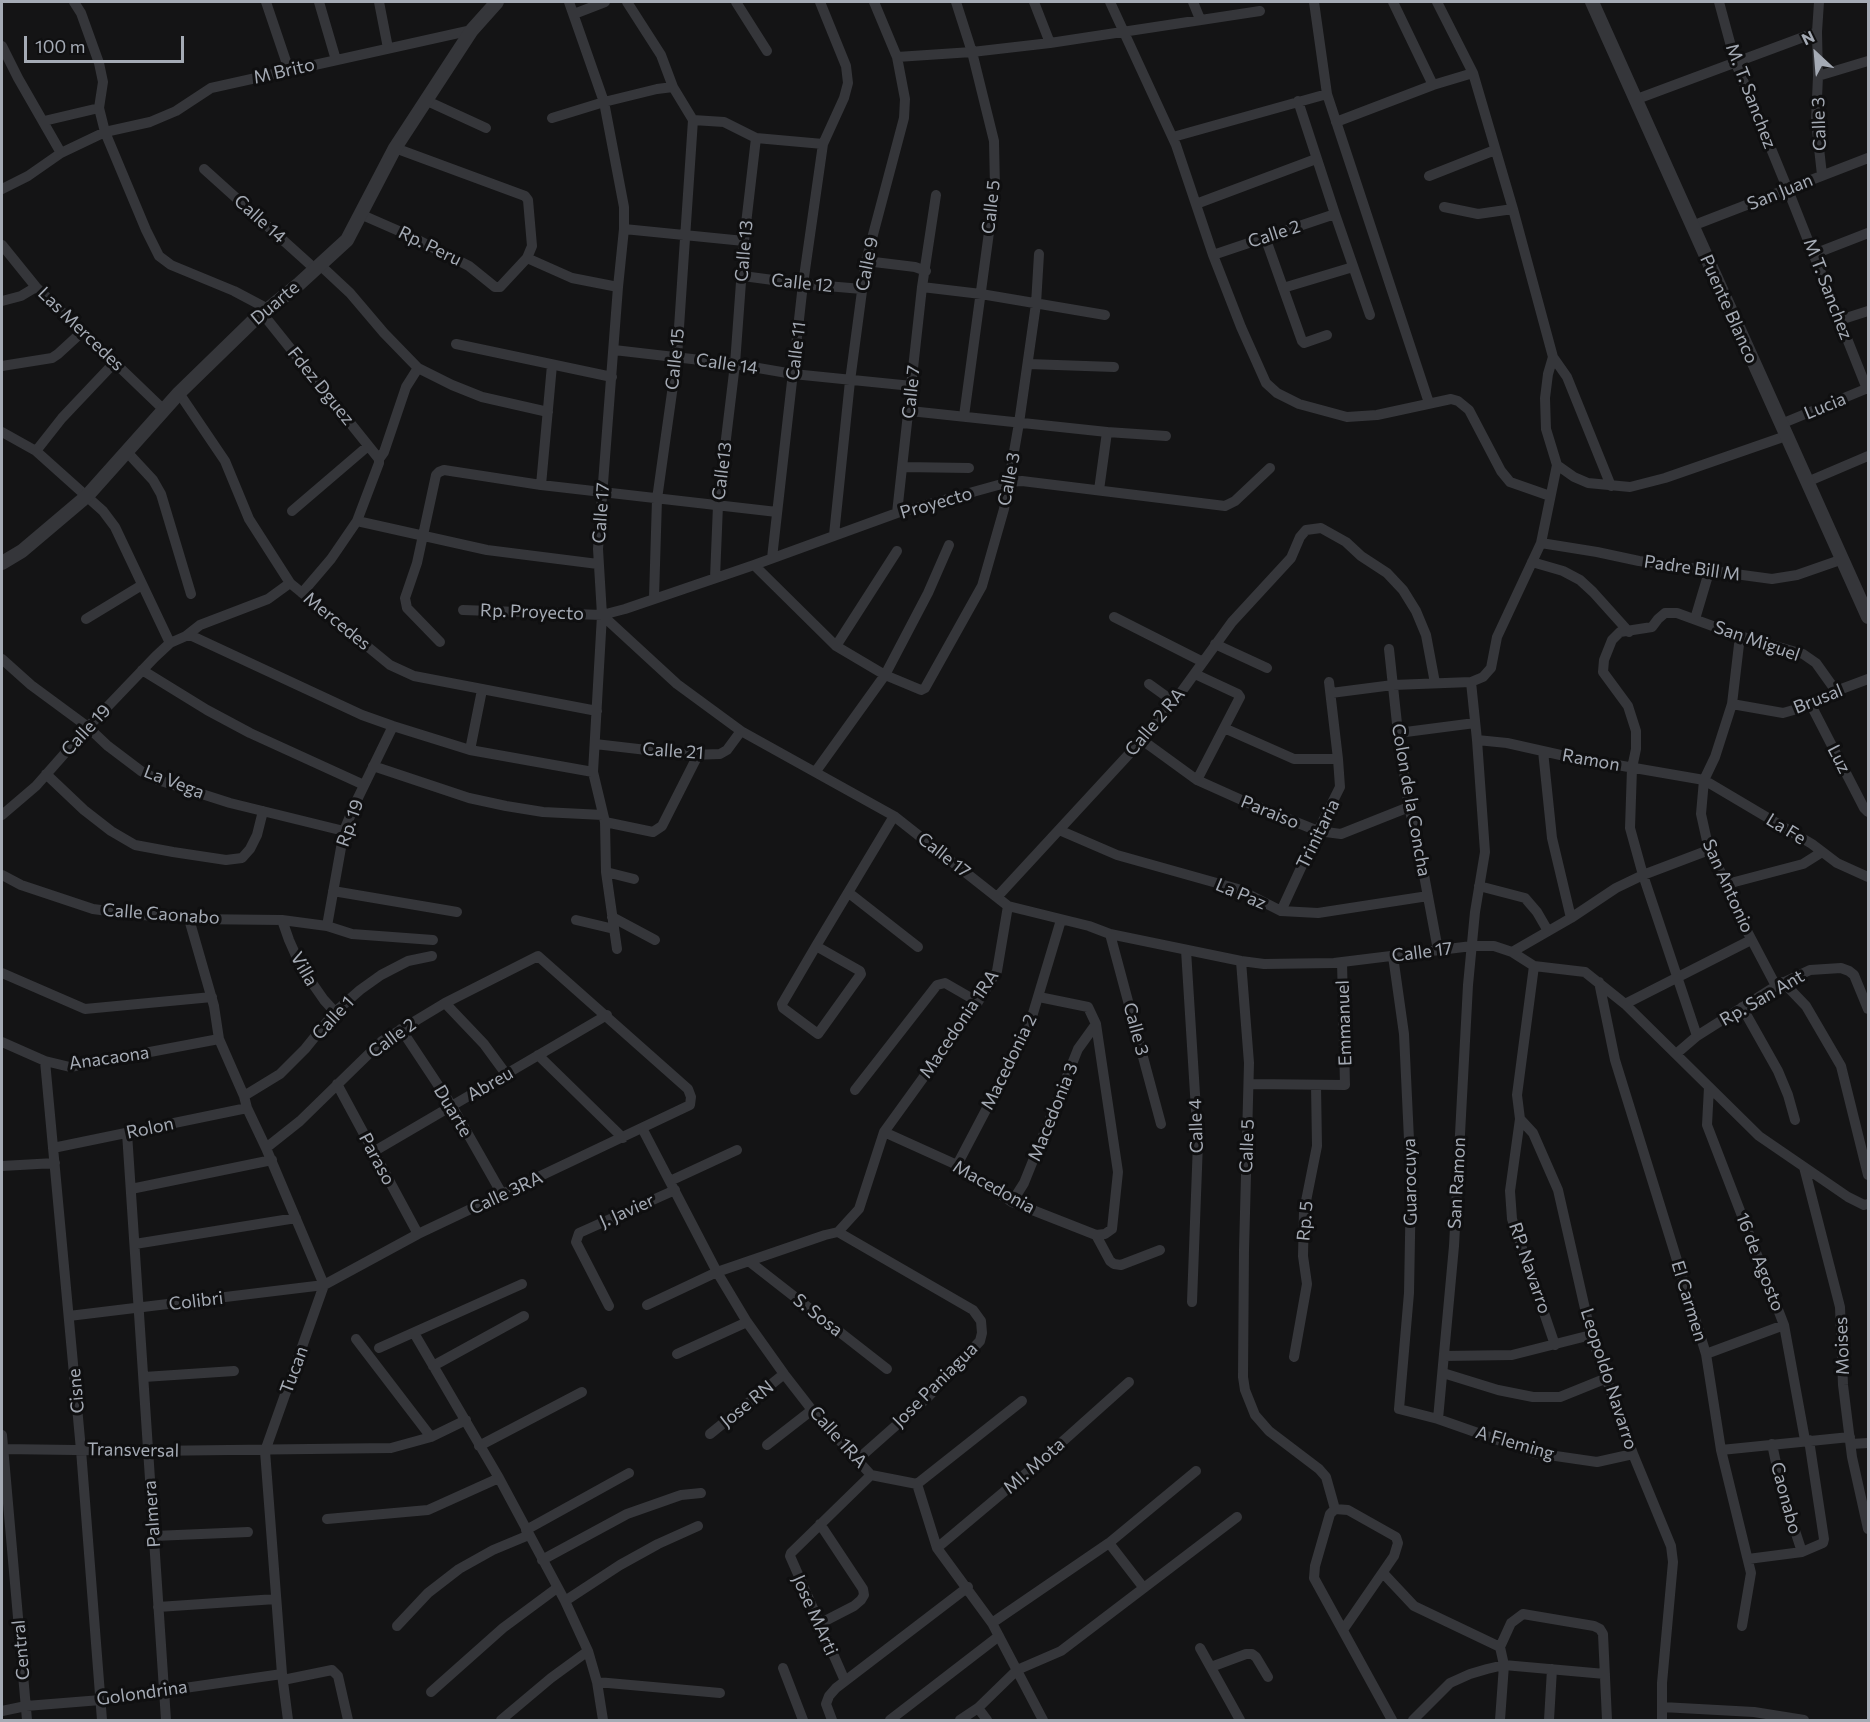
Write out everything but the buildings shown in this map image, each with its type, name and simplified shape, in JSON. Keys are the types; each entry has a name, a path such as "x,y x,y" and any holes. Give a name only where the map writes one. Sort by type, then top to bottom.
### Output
{"street":[{"path":"74,2 81,13 99,63 103,82 99,108 105,132 159,256 171,265 234,291 265,311"},
{"path":"266,2 289,70"},
{"path":"319,2 336,60"},
{"path":"379,2 388,48"},
{"name":"Duarte","path":"2,563 22,551 87,496 179,393 265,311 318,267 346,240 395,148 425,100 472,30 497,2"},
{"name":"Calle 17","path":"569,2 604,102 623,197 624,229 598,564 602,615 677,684 741,731 894,816 1008,906 1089,926 1110,934 1264,964 1342,962 1472,946 1494,946 1512,952 1534,966 1585,972 1625,1004 1759,1136 1848,1197 1864,1205 1869,1204"},
{"path":"574,14 605,2"},
{"path":"627,2 661,55 673,87 693,120 724,122 756,138 823,144"},
{"path":"736,2 767,51"},
{"name":"Calle 11","path":"772,558 803,284 823,144 844,98 848,83 846,66 820,2"},
{"name":"Calle 9","path":"834,535 850,381 866,261 904,118 905,99 897,57 874,2"},
{"name":"Calle 5","path":"956,2 972,52 994,141 995,188 964,416"},
{"path":"1034,2 1050,43"},
{"path":"1110,2 1173,137 1213,255 1266,383 1277,393 1299,404 1347,417 1377,416 1451,399 1458,401 1469,410 1501,471 1510,482 1550,496"},
{"path":"1193,2 1200,19"},
{"path":"1314,2 1327,94 1430,403"},
{"path":"1393,2 1433,85"},
{"path":"1437,2 1473,73 1553,357 1567,376 1611,486"},
{"name":"Puente Blanco","path":"1592,2 1783,430 1868,613"},
{"name":"M. T. Sanchez","path":"1719,2 1735,61 1788,190"},
{"name":"Calle 3","path":"1819,2 1816,121 1822,175"},
{"path":"897,57 972,52 1050,43 1260,11"},
{"name":"M Brito","path":"2,189 28,176 60,153 105,132 150,122 176,111 211,88 472,30"},
{"path":"1637,99 1817,32"},
{"path":"2,46 60,153"},
{"path":"1818,76 1869,61"},
{"path":"1336,122 1433,85 1473,73"},
{"path":"552,118 604,102 673,87"},
{"path":"1173,137 1327,94"},
{"path":"425,100 486,128"},
{"path":"1298,101 1370,315"},
{"path":"44,121 99,108"},
{"name":"Calle 15","path":"654,598 657,499 677,357 693,120"},
{"name":"Calle 13","path":"735,364 744,241 756,138"},
{"path":"395,148 525,196 528,200 532,246 527,258 572,278 618,287"},
{"path":"1429,176 1495,150"},
{"name":"San Juan","path":"1692,226 1869,158"},
{"path":"1196,204 1316,159"},
{"name":"Calle 14","path":"204,169 350,293 418,368 482,397 548,412"},
{"name":"M T. Sanchez","path":"1788,190 1868,389"},
{"name":"Calle 7","path":"897,513 922,287 936,195"},
{"path":"1444,207 1478,214 1513,209"},
{"name":"Rp. Peru","path":"360,214 469,266 495,287 500,287 527,258"},
{"name":"Calle 2","path":"1213,255 1335,214"},
{"path":"624,229 744,241"},
{"path":"1814,254 1869,233"},
{"path":"1265,237 1303,343 1327,335"},
{"name":"Las Mercedes","path":"2,245 36,287 164,410"},
{"name":"Calle 3","path":"885,675 921,690 925,688 982,586 1004,509 1009,482 1036,304 1039,254"},
{"path":"866,261 915,267 926,271"},
{"path":"1283,288 1353,267"},
{"name":"Calle 12","path":"743,276 862,289"},
{"path":"2,301 21,296 36,287"},
{"path":"922,287 981,294 1105,315"},
{"name":"Fdez Dguez","path":"265,311 378,459"},
{"path":"1840,320 1869,311"},
{"path":"2,366 52,358 83,331"},
{"path":"456,344 612,377"},
{"name":"Calle 14","path":"614,350 735,364 850,381 912,386"},
{"path":"1393,685 1471,682 1483,677 1491,668 1497,637 1541,543 1557,465 1546,429 1545,398 1553,357"},
{"path":"36,451 62,418 115,362"},
{"name":"Calle13","path":"715,578 718,504 735,364"},
{"path":"1028,364 1114,367"},
{"path":"541,485 552,365"},
{"path":"302,593 331,559 357,521 406,387 418,368"},
{"name":"Lucia","path":"1557,465 1574,477 1588,483 1630,487 1665,478 1783,430 1868,389"},
{"name":"Mercedes","path":"179,393 225,461 249,519 290,583 390,665 414,676 597,711"},
{"path":"909,411 1166,436"},
{"path":"2,432 36,451 103,511 115,527 170,643 186,636 200,625 268,598 290,583"},
{"path":"1099,490 1107,432"},
{"path":"292,510 369,446"},
{"path":"127,452 153,480 161,494 191,594"},
{"path":"1808,482 1869,456"},
{"path":"903,468 969,468"},
{"name":"Proyecto","path":"602,615 754,565 897,513 1009,482 1022,481 1225,506 1235,501 1270,468"},
{"path":"440,642 405,603 405,598 417,562 436,475 444,470 541,485 777,512"},
{"path":"357,521 487,550 598,564"},
{"name":"Calle 2 RA","path":"997,897 1142,741 1174,702 1232,622 1291,558 1300,537 1306,530 1321,528 1346,542 1361,556 1387,573 1403,590 1426,634 1435,683"},
{"name":"Padre Bill M","path":"1541,543 1709,572 1772,579 1797,575 1843,559"},
{"path":"816,771 885,675 928,593 949,545"},
{"path":"836,646 897,551"},
{"path":"1532,562 1563,571 1580,580 1629,632"},
{"path":"754,565 836,646 885,675"},
{"path":"1695,619 1709,572"},
{"path":"86,619 142,585"},
{"name":"Rp. Proyecto","path":"463,610 602,615"},
{"name":"San Miguel","path":"1629,632 1652,627 1665,613 1677,613 1740,636 1803,654 1816,663 1836,691"},
{"path":"602,615 593,772 604,819 606,872 617,948"},
{"path":"1114,617 1203,662"},
{"path":"1629,632 1620,632 1612,640 1604,660 1603,672 1618,690 1631,714 1636,749 1632,768 1630,828 1643,875 1697,1036"},
{"path":"186,636 192,636 362,715 393,726 470,750 593,772"},
{"name":"San Antonio","path":"1740,636 1732,704 1715,757 1704,780 1701,814 1709,850 1727,884 1751,940 1779,984 1806,1006 1840,1066 1869,1174"},
{"name":"Calle 19","path":"2,815 36,786 88,727 170,643"},
{"path":"1215,644 1267,668"},
{"name":"Colon de la Concha","path":"1389,649 1409,807 1438,951"},
{"name":"La Vega","path":"2,659 88,727 108,746 141,771 158,780 230,803 344,831"},
{"path":"142,670 250,734 364,785"},
{"path":"1195,674 1240,695 1197,780"},
{"name":"Brusal","path":"1732,704 1783,713 1811,705 1836,691 1869,679"},
{"name":"San Ramon","path":"1438,1419 1454,1246 1468,985 1485,852 1471,682"},
{"path":"1149,684 1174,702"},
{"name":"Trinitaria","path":"1281,911 1340,788 1330,687 1393,685"},
{"path":"470,750 482,690"},
{"name":"Luz","path":"1811,705 1864,808 1869,812"},
{"path":"1398,733 1475,723"},
{"name":"Rp. 19","path":"327,926 344,831 393,726"},
{"path":"1224,729 1294,759 1338,759"},
{"name":"Calle 21","path":"595,744 698,754 724,752 741,731"},
{"name":"Ramon","path":"1477,740 1507,743 1704,780"},
{"name":"Paraiso","path":"1142,741 1197,780 1318,831 1341,834 1409,807"},
{"path":"1543,751 1552,838 1571,918"},
{"path":"374,766 469,798 543,812 604,819 653,832 662,826 698,754"},
{"path":"46,774 84,810 111,831 135,845 173,852 226,860 242,858 257,835 263,811"},
{"name":"La Fe","path":"1704,780 1812,844 1837,864 1869,877"},
{"path":"816,946 860,971 861,974 818,1034 783,1008 782,1004 816,946 894,816"},
{"name":"La Paz","path":"1059,830 1118,855 1238,889 1281,911 1318,913 1428,896"},
{"path":"1512,952 1571,918 1616,888 1643,875 1709,850"},
{"path":"1727,884 1803,864 1822,852"},
{"path":"606,872 634,879"},
{"name":"Calle Caonabo","path":"2,875 21,885 93,909 189,919 282,920 327,926 352,934 433,940"},
{"path":"1479,886 1525,898 1537,912 1548,931"},
{"path":"333,891 457,912"},
{"path":"849,892 918,947"},
{"name":"Macedonia 1RA","path":"884,1132 998,971 1008,906"},
{"path":"612,916 655,940"},
{"path":"189,919 212,997 219,1039 324,1285"},
{"name":"Villa","path":"282,920 301,967 335,1012"},
{"path":"576,920 614,929"},
{"name":"Macedonia 2","path":"957,1165 1028,1030 1061,920"},
{"name":"Calle 3","path":"1110,934 1161,1124"},
{"path":"1625,1004 1751,940"},
{"name":"Calle 4","path":"1186,950 1198,1142 1192,1302"},
{"name":"Calle 1","path":"244,1096 280,1074 305,1049 335,1012 360,990 381,975 408,961 432,956"},
{"name":"Calle 2","path":"266,1148 300,1121 382,1041 445,1003 538,956 607,1015"},
{"name":"Guarocuya","path":"1393,956 1404,1034 1412,1182 1409,1293 1399,1409"},
{"name":"Calle 5","path":"1241,961 1250,1063 1244,1250 1243,1377 1245,1390 1255,1415 1269,1431 1319,1469 1326,1477 1335,1509"},
{"name":"Emmanuel","path":"1316,1085 1345,1085 1342,962"},
{"name":"RP. Navarro","path":"1534,966 1517,1095 1520,1119 1510,1191 1512,1219 1555,1345"},
{"name":"Rp. San Ant","path":"1676,1054 1697,1036 1742,1007 1779,984 1810,970 1841,968 1849,971 1854,975 1869,1009"},
{"path":"2,973 85,1009 212,997"},
{"name":"El Carmen","path":"1599,982 1615,1060 1706,1354 1721,1450 1751,1573 1742,1626"},
{"path":"855,1090 937,985 945,984 978,1002"},
{"path":"1039,997 1088,1007 1096,1024 1118,1172 1112,1229 1100,1235 1110,1261 1121,1265 1160,1250"},
{"path":"445,1003 484,1044 506,1074"},
{"path":"1742,1007 1778,1071 1788,1095 1794,1120"},
{"name":"Abreu","path":"374,1152 607,1015"},
{"name":"Calle 3RA","path":"324,1285 418,1234 690,1105 691,1097 688,1089 607,1015"},
{"name":"Macedonia 3","path":"1012,1202 1024,1183 1078,1048 1096,1024"},
{"name":"Duarte","path":"401,1029 452,1106 502,1194"},
{"name":"Anacaona","path":"2,1042 45,1061 70,1067 219,1039"},
{"path":"538,1055 623,1137"},
{"name":"Cisne","path":"45,1061 81,1450 102,1720"},
{"name":"Paraso","path":"337,1084 418,1234"},
{"path":"1249,1084 1316,1085"},
{"name":"Rp. 5","path":"1294,1357 1307,1284 1303,1256 1304,1212 1317,1146 1316,1085"},
{"name":"16 de Agosto","path":"1709,1087 1707,1125 1784,1326 1807,1440 1824,1539 1821,1545 1802,1552"},
{"name":"Rolon","path":"53,1148 247,1108"},
{"name":"Leopoldo Navarro","path":"1520,1119 1533,1133 1558,1190 1591,1335 1633,1454 1671,1546 1673,1562 1662,1683 1662,1720"},
{"name":"Calle 1RA","path":"642,1128 717,1272 747,1322 784,1374 812,1410 871,1475 917,1484"},
{"path":"647,1305 717,1272 838,1232 859,1209 884,1132"},
{"name":"Macedonia","path":"884,1132 957,1165 1012,1202 1100,1235"},
{"name":"Palmera","path":"127,1133 166,1720"},
{"name":"J. Javier","path":"609,1306 576,1242 579,1233 672,1186 736,1150"},
{"path":"131,1189 272,1160"},
{"path":"2,1166 55,1163"},
{"name":"Moises","path":"1804,1167 1840,1307 1843,1385 1850,1440 1869,1528"},
{"path":"135,1244 296,1218"},
{"name":"Jose Paniagua","path":"838,1232 973,1310 981,1321 980,1341 927,1398 857,1460"},
{"name":"S. Sosa","path":"750,1262 886,1369"},
{"path":"379,1348 522,1284"},
{"name":"Colibri","path":"69,1317 324,1285"},
{"name":"Tucan","path":"288,1720 265,1451 324,1285"},
{"path":"433,1366 524,1316"},
{"path":"677,1354 747,1322"},
{"path":"1706,1354 1784,1326"},
{"path":"414,1333 499,1478 565,1601 588,1651 597,1682 603,1720"},
{"path":"1444,1356 1512,1355 1591,1335"},
{"path":"356,1339 431,1437"},
{"path":"144,1377 234,1371"},
{"path":"1443,1373 1498,1390 1533,1397 1560,1397 1607,1378"},
{"name":"Jose RN","path":"710,1434 784,1374"},
{"name":"Ml. Mota","path":"937,1548 1043,1459 1129,1382"},
{"path":"479,1446 582,1392"},
{"path":"1022,1401 917,1484 937,1548 968,1587 992,1623 1043,1720"},
{"name":"A Fleming","path":"1399,1409 1438,1419 1535,1454 1597,1462 1633,1454"},
{"path":"767,1445 812,1410"},
{"name":"Transversal","path":"2,1449 265,1451 391,1448 431,1437 466,1420"},
{"name":"Central","path":"2,1435 27,1720"},
{"path":"1721,1450 1807,1440 1850,1440 1869,1443"},
{"name":"Caonabo","path":"1772,1444 1782,1491 1802,1552"},
{"path":"992,1623 1109,1543 1196,1471"},
{"path":"397,1626 428,1593 459,1569 630,1473"},
{"name":"Jose MArti","path":"845,1681 790,1556 791,1552 871,1475"},
{"path":"327,1519 428,1510 499,1478"},
{"path":"542,1560 627,1514 681,1495 701,1493"},
{"path":"1343,1630 1394,1556 1398,1543 1396,1537 1348,1510 1335,1509 1330,1514 1315,1566 1314,1578 1392,1720"},
{"path":"960,1720 978,1708 1017,1670 1061,1650 1237,1517"},
{"path":"819,1624 854,1606 864,1595 863,1589 820,1524"},
{"path":"565,1601 620,1565 698,1526"},
{"path":"154,1536 248,1532"},
{"path":"1109,1543 1143,1587"},
{"path":"1748,1559 1802,1552"},
{"path":"1383,1573 1414,1606 1500,1647"},
{"path":"832,1720 826,1704 828,1696 968,1587"},
{"path":"431,1692 503,1628 558,1588"},
{"path":"158,1607 276,1599"},
{"path":"1500,1720 1504,1665 1500,1647 1511,1623 1523,1614 1600,1629 1603,1634 1607,1720"},
{"path":"890,1720 999,1636"},
{"path":"1200,1648 1240,1720"},
{"path":"501,1720 551,1678 588,1651"},
{"path":"1211,1667 1246,1654 1252,1654 1268,1677"},
{"path":"1413,1720 1450,1683 1470,1674 1504,1665 1605,1674"},
{"path":"783,1668 803,1720"},
{"path":"1549,1720 1552,1669"},
{"name":"Golondrina","path":"2,1711 26,1706 101,1700 164,1690 332,1670 338,1676 348,1720"},
{"path":"597,1682 720,1693"},
{"path":"1662,1707 1754,1712 1804,1720"},
{"path":"978,1708 987,1720"}]}
